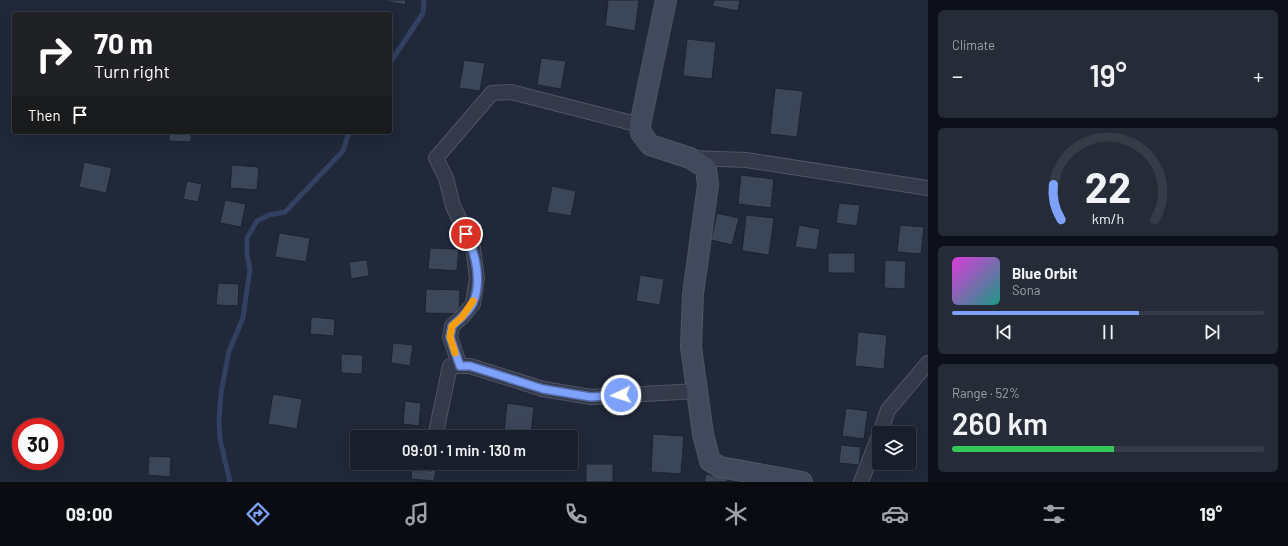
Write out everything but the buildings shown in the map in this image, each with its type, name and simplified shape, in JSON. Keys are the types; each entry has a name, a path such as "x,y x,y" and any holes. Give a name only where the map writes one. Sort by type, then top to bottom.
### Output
{"street":[{"path":"666,0 640,125 641,133 650,145 690,158 706,168 708,185 693,294 691,347 703,434 710,461 720,467 802,482"},
{"path":"460,366 450,337 452,326 473,304 477,278 473,248 453,206 446,178 436,158 492,93 511,92 640,125"},
{"path":"690,158 746,160 928,188"},
{"path":"882,426 888,410 928,363"},
{"path":"436,430 450,366 470,366 543,389 591,397 697,391"},
{"path":"862,482 872,454"}],"waterway":[{"path":"392,60 423,13 424,0"},
{"path":"230,482 220,439 219,421 221,393 229,351 243,318 250,269 247,255 247,238 257,221 269,215 285,212 343,151 348,134"}],"slow traffic":[{"path":"455,353 450,337 452,326 473,304 473,301"}],"route":[{"path":"466,234 473,248 477,278 473,304 452,326 450,337 460,366 470,366 543,389 591,397 621,395"}]}
